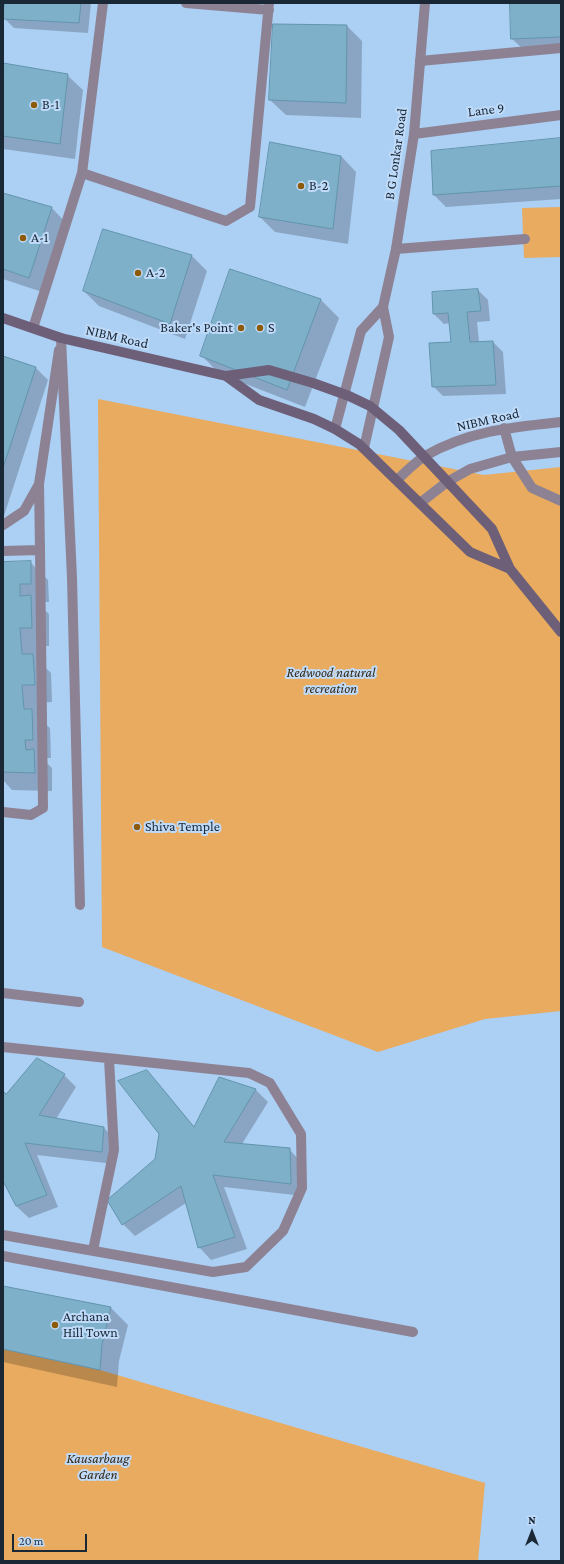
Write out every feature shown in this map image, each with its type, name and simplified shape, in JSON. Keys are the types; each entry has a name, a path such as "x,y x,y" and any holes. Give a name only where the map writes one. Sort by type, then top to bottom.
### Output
{"main road":[{"name":"NIBM Road","path":"3,318 61,338 226,376 268,370 344,394 373,409 399,430 492,529 510,569 561,632"},
{"name":"NIBM Road","path":"226,376 259,400 314,419 335,429 364,448 470,552 510,569"}],"street":[{"path":"33,328 82,173 104,3"},
{"path":"82,173 226,221 250,206 269,6 186,3"},
{"name":"B G Lonkar Road","path":"364,448 389,337 382,307 396,249 414,134 425,3"},
{"path":"420,61 561,48"},
{"name":"Lane 9","path":"414,134 561,115"},
{"path":"396,249 525,239"},
{"name":"B G Lonkar Road","path":"335,429 361,331 382,307"},
{"path":"3,812 31,815 43,808 39,484 61,338"},
{"path":"61,338 72,578 80,905"},
{"name":"NIBM Road","path":"397,480 424,456 464,438 504,428 561,422"},
{"path":"504,428 512,457 532,488 561,501"},
{"path":"420,503 447,482 470,469 512,457 561,452"},
{"path":"3,525 24,511 39,484"},
{"path":"3,551 40,550"},
{"path":"3,993 79,1002"},
{"path":"3,1047 249,1073 270,1083 301,1134 302,1188 283,1231 246,1267 213,1272 3,1235"},
{"path":"93,1250 114,1150 109,1059"},
{"path":"3,1256 413,1332"}],"green space":[{"path":"561,207 561,257 524,258 522,208"},
{"name":"Redwood natural recreation","path":"98,399 484,475 561,467 561,1011 485,1019 378,1052 102,947"},
{"name":"Kausarbaug Garden","path":"3,1349 100,1370 485,1483 478,1561 3,1561"}],"building":[{"path":"5,3 81,3 79,23 3,19"},
{"path":"510,3 561,3 561,37 511,39"},
{"path":"273,24 347,25 346,103 269,100"},
{"name":"B-1","path":"3,63 68,74 60,144 3,136"},
{"path":"561,138 561,186 433,195 431,151"},
{"name":"B-2","path":"270,142 341,156 333,229 259,217"},
{"name":"A-1","path":"3,193 52,207 29,278 3,269"},
{"name":"A-2","path":"103,229 192,255 170,324 83,291"},
{"name":"S","path":"230,269 321,299 287,390 200,356"},
{"path":"478,289 481,311 467,312 470,342 493,341 496,385 432,387 429,343 451,342 448,313 433,314 432,292"},
{"path":"3,356 36,367 3,468"},
{"path":"31,561 31,584 20,584 20,596 31,595 32,628 20,628 22,654 33,654 35,685 22,685 24,709 32,709 33,740 25,740 26,750 34,749 35,773 3,772 3,562"},
{"path":"37,1058 65,1074 39,1115 104,1127 102,1152 25,1143 47,1195 16,1206 3,1181 3,1091 6,1094"},
{"path":"147,1070 194,1127 219,1077 256,1089 224,1142 290,1148 291,1184 213,1175 235,1237 198,1248 181,1186 122,1225 107,1200 155,1159 159,1134 118,1081"},
{"name":"Archana Hill Town","path":"3,1286 111,1307 102,1344 100,1370 3,1349"}],"place":[{"name":"B-1","path":"34,105"},
{"name":"B-2","path":"301,186"},
{"name":"A-1","path":"23,238"},
{"name":"A-2","path":"138,273"},
{"name":"Baker's Point","path":"241,328"},
{"name":"S","path":"260,328"},
{"name":"Shiva Temple","path":"137,827"},
{"name":"Archana Hill Town","path":"55,1325"}]}
